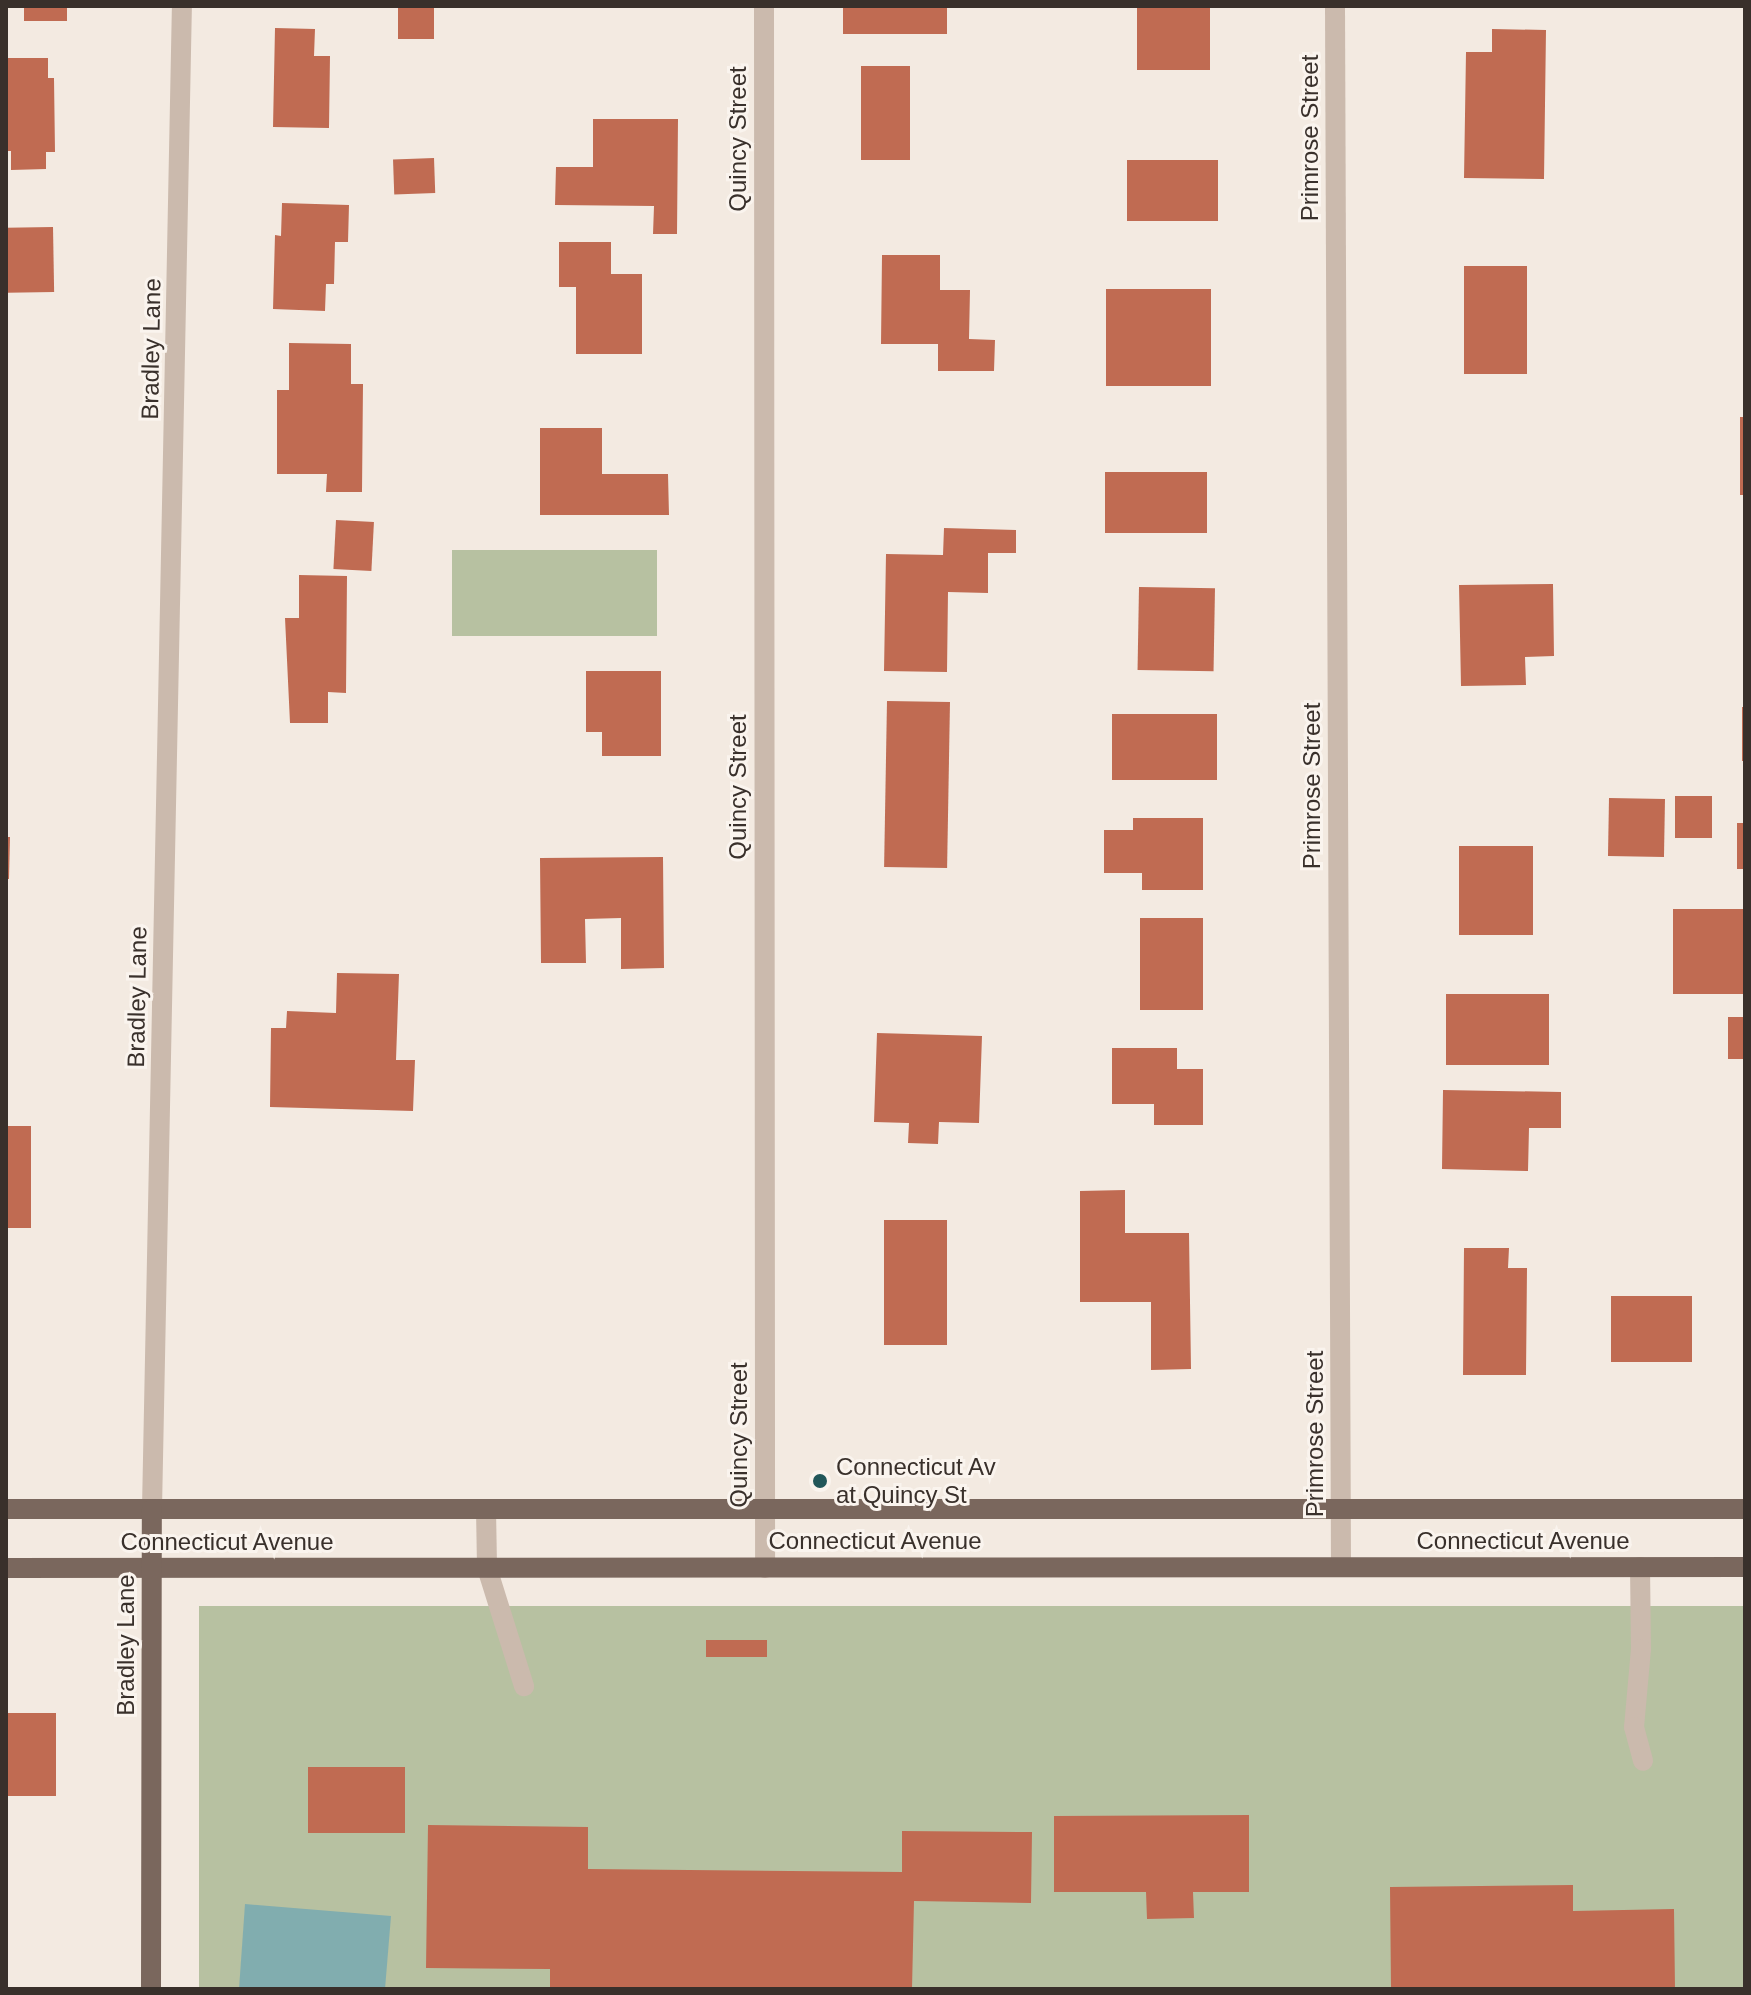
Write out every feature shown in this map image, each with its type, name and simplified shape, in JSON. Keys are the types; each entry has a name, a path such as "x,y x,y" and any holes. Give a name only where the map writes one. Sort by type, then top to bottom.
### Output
{"main road":[{"name":"Connecticut Avenue","path":"6,1509 1745,1509"},
{"name":"Bradley Lane","path":"151,1989 152,1509"},
{"name":"Connecticut Avenue","path":"6,1568 1745,1567"}],"street":[{"name":"Bradley Lane","path":"152,1509 182,6"},
{"name":"Quincy Street","path":"764,6 765,1568"},
{"name":"Primrose Street","path":"1335,6 1341,1567"},
{"path":"486,1509 487,1568 524,1686"},
{"path":"1640,1567 1638,1688 1634,1727 1643,1761"}],"green space":[{"path":"452,550 657,550 657,636 452,636"},
{"path":"199,1606 1745,1606 1745,1989 199,1989"}],"water":[{"path":"245,1904 391,1916 385,1989 239,1989"}],"building":[{"path":"24,6 67,6 67,21 24,21"},
{"path":"398,6 434,6 434,39 398,39"},
{"path":"843,6 947,6 947,34 843,34"},
{"path":"1137,6 1210,6 1210,70 1137,70"},
{"path":"275,28 315,29 314,56 330,56 329,128 273,127"},
{"path":"1492,29 1546,30 1544,179 1464,178 1466,52 1492,52"},
{"path":"6,58 48,58 48,78 54,78 55,152 46,152 46,169 11,170 11,151 6,151"},
{"path":"861,66 910,66 910,160 861,160"},
{"path":"593,119 678,119 677,234 653,234 654,206 555,205 556,167 593,167"},
{"path":"434,158 435,193 394,194 393,159"},
{"path":"1127,160 1218,160 1218,221 1127,221"},
{"path":"282,203 349,205 348,242 335,242 334,284 326,284 325,311 273,309 275,235 281,236"},
{"path":"53,227 54,292 7,293 6,228"},
{"path":"559,242 611,242 611,274 642,274 642,354 576,354 576,287 559,287"},
{"path":"882,255 940,255 940,290 970,290 969,339 995,340 994,371 938,371 938,344 881,344"},
{"path":"1464,266 1527,266 1527,374 1464,374"},
{"path":"1106,289 1211,289 1211,386 1106,386"},
{"path":"289,343 351,344 351,384 363,384 362,492 326,492 327,474 277,474 277,390 289,390"},
{"path":"1740,417 1745,417 1745,495 1740,495"},
{"path":"540,428 602,428 602,474 668,474 669,515 540,515"},
{"path":"1105,472 1207,472 1207,533 1105,533"},
{"path":"336,520 374,522 371,571 333,569"},
{"path":"944,528 1016,530 1016,553 988,553 988,593 948,592 947,672 884,671 886,554 943,555"},
{"path":"299,575 347,576 346,693 328,692 328,723 290,723 285,618 299,618"},
{"path":"1553,584 1554,656 1525,657 1526,685 1461,686 1459,585"},
{"path":"1139,587 1215,588 1214,671 1138,670"},
{"path":"586,671 661,671 661,756 602,756 602,732 586,732"},
{"path":"887,701 950,702 947,868 884,867"},
{"path":"1742,707 1745,707 1745,761 1742,761"},
{"path":"1112,714 1217,714 1217,780 1112,780"},
{"path":"1675,796 1712,796 1712,838 1675,838"},
{"path":"1609,798 1665,799 1664,857 1608,856"},
{"path":"1133,818 1203,818 1203,890 1142,890 1142,873 1104,873 1104,830 1133,830"},
{"path":"1737,823 1745,823 1745,869 1737,869"},
{"path":"6,837 10,837 9,879 6,879"},
{"path":"1459,846 1533,846 1533,935 1459,935"},
{"path":"663,857 664,968 621,969 621,918 585,919 586,963 541,963 540,858"},
{"path":"1673,909 1745,909 1745,994 1673,994"},
{"path":"1140,918 1203,918 1203,1010 1140,1010"},
{"path":"337,973 399,974 396,1060 415,1060 413,1111 270,1107 271,1028 286,1028 287,1011 336,1013"},
{"path":"1446,994 1549,994 1549,1065 1446,1065"},
{"path":"1728,1017 1745,1017 1745,1059 1728,1059"},
{"path":"877,1033 982,1036 979,1123 939,1122 938,1144 908,1143 909,1123 874,1122"},
{"path":"1112,1048 1177,1048 1177,1069 1203,1069 1203,1125 1154,1125 1154,1104 1112,1104"},
{"path":"1443,1090 1561,1092 1561,1128 1529,1128 1528,1171 1442,1169"},
{"path":"6,1126 31,1126 31,1228 6,1228"},
{"path":"1125,1190 1125,1233 1189,1233 1191,1369 1151,1370 1151,1302 1080,1302 1080,1191"},
{"path":"884,1220 947,1220 947,1345 884,1345"},
{"path":"1464,1248 1509,1248 1508,1268 1527,1268 1526,1375 1463,1375"},
{"path":"1611,1296 1692,1296 1692,1362 1611,1362"},
{"path":"706,1640 767,1640 767,1657 706,1657"},
{"path":"6,1713 56,1713 56,1796 6,1796"},
{"path":"308,1767 405,1767 405,1833 308,1833"},
{"path":"1249,1815 1249,1892 1193,1892 1194,1918 1147,1919 1146,1892 1054,1892 1054,1816"},
{"path":"428,1825 588,1827 588,1869 902,1872 902,1831 1032,1832 1031,1903 914,1901 912,1989 550,1989 550,1969 426,1968"},
{"path":"1573,1885 1573,1911 1674,1909 1675,1989 1391,1989 1390,1887"}],"place":[{"name":"Connecticut Av at Quincy St","path":"820,1481"}]}
